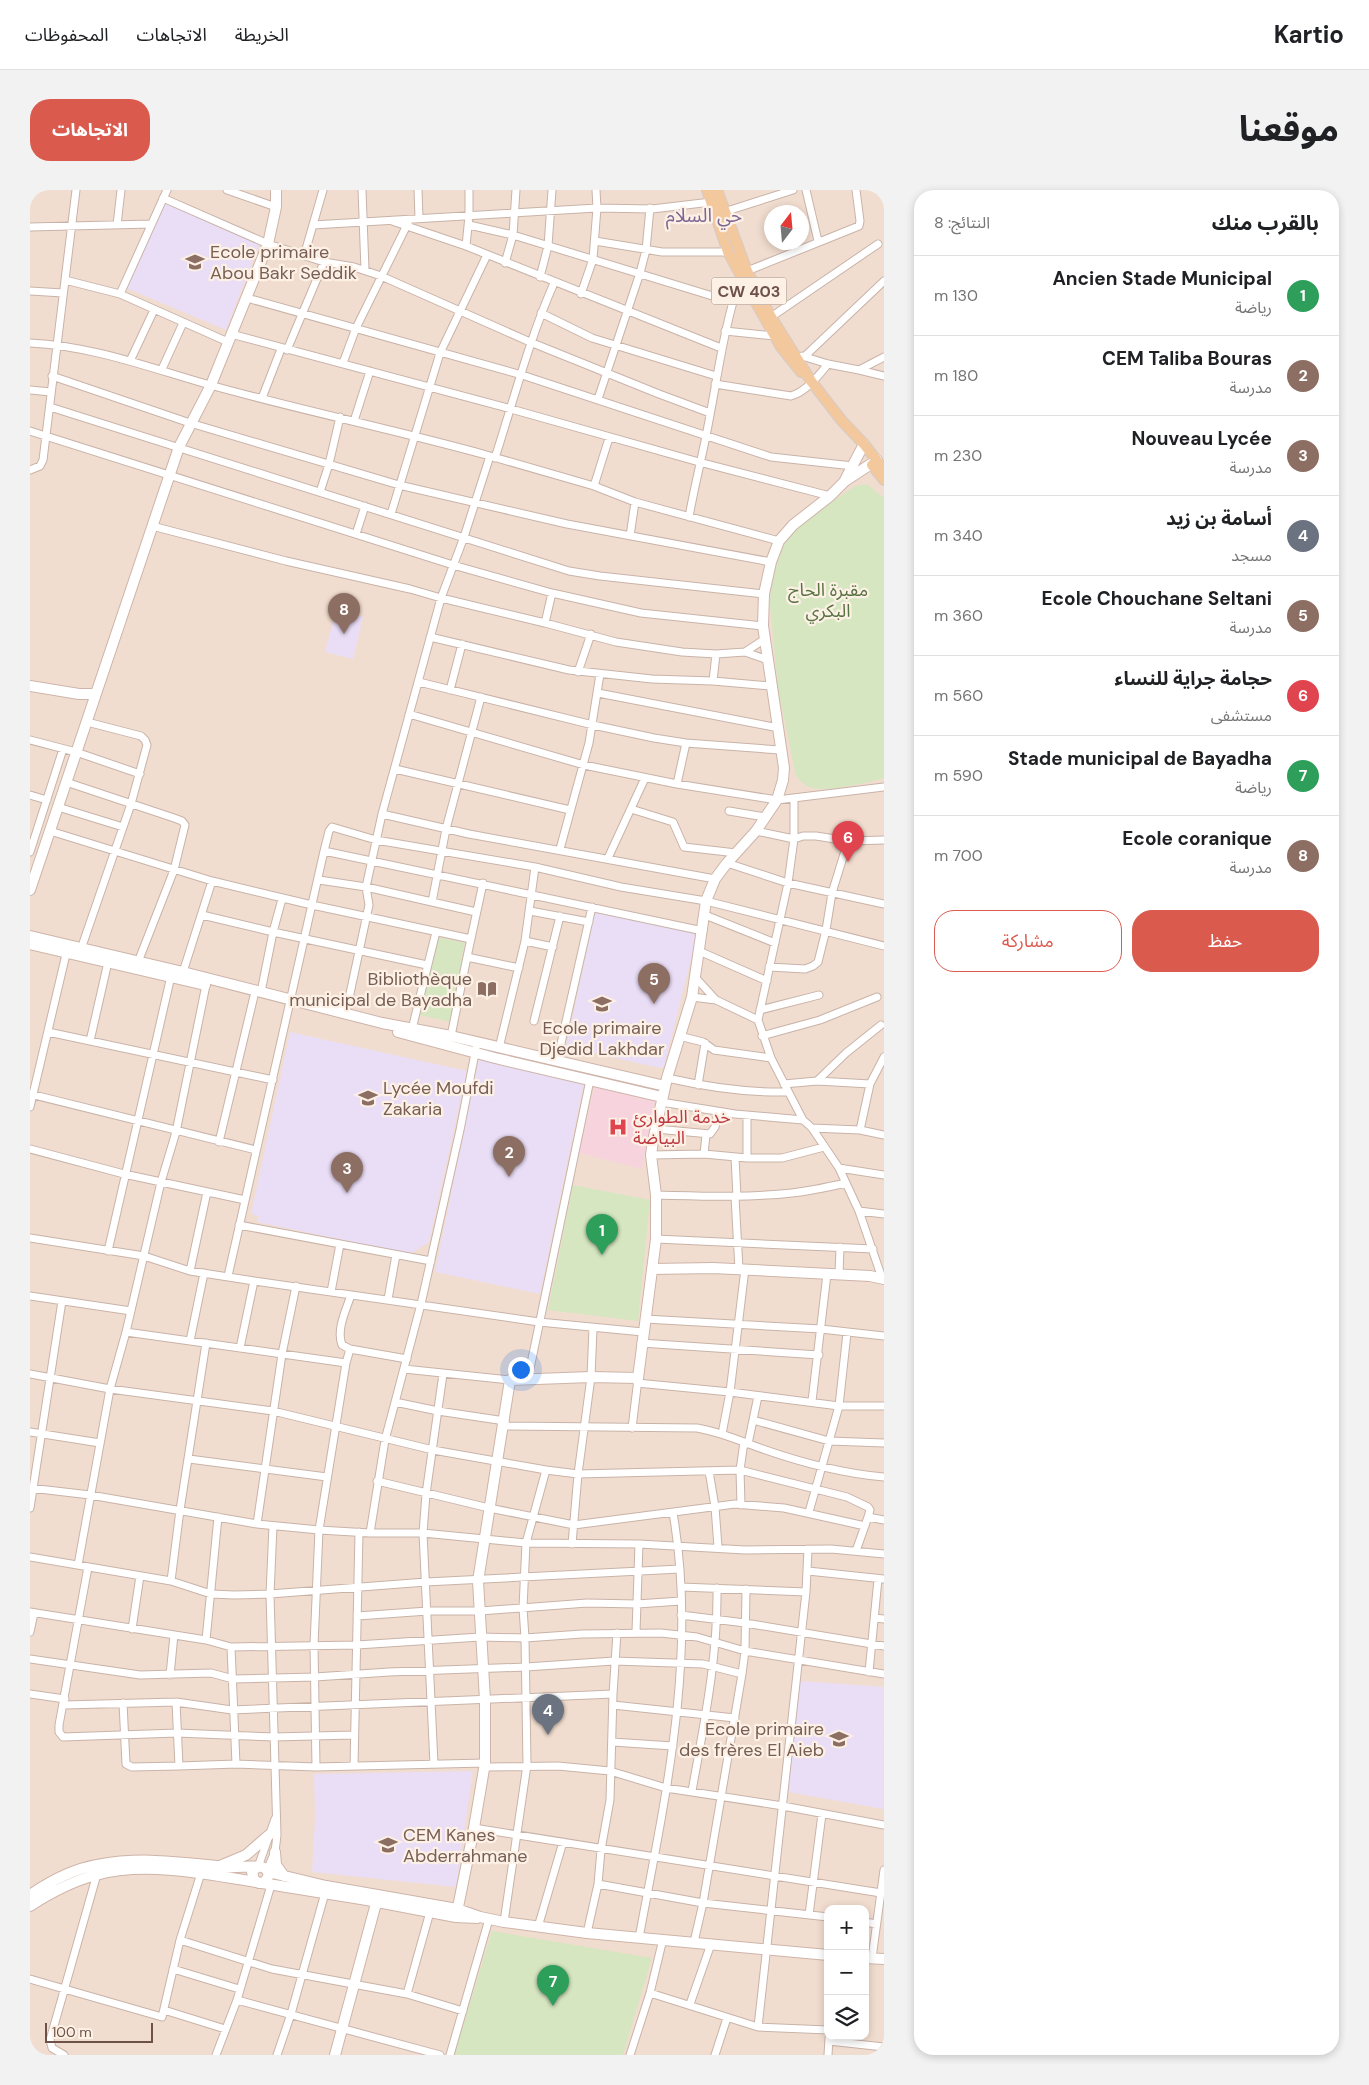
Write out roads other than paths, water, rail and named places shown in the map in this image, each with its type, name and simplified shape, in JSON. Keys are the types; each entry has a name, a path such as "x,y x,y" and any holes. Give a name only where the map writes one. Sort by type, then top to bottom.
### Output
{"main road":[{"name":"CW 403","path":"706,190 728,252 771,317 800,355 812,382"},
{"name":"CW 403","path":"717,190 744,274 775,336 797,368 812,382 852,432 874,462 884,480"},
{"name":"CW 403","path":"874,462 884,470"}],"street":[{"path":"30,470 40,466 46,436 76,190"},
{"path":"117,225 121,190"},
{"path":"120,294 167,190"},
{"path":"227,190 276,207"},
{"path":"30,890 33,869 51,827 88,722 179,447 210,385 268,244 276,207 276,190"},
{"path":"304,256 323,190"},
{"path":"362,190 364,270"},
{"path":"418,190 419,218"},
{"path":"466,246 470,216 469,190"},
{"path":"505,263 514,234 516,190"},
{"path":"540,277 548,246 552,190"},
{"path":"581,294 593,259 597,208 596,190"},
{"path":"724,212 793,190"},
{"path":"806,190 818,241"},
{"path":"689,517 699,462 706,436 721,348 732,302 744,274 818,241 859,226 856,190"},
{"path":"164,198 268,244 324,262 364,270 381,276 530,342 710,413"},
{"path":"313,226 552,210 650,208 710,202"},
{"path":"598,399 640,273 646,250 650,208"},
{"path":"343,363 356,328 411,218"},
{"path":"391,220 406,227 466,246 581,294 627,310 721,348"},
{"path":"30,227 151,224"},
{"path":"469,224 514,234 732,302"},
{"path":"595,241 676,253 728,252"},
{"path":"771,317 878,244"},
{"path":"392,514 399,485 431,388 440,353 487,255"},
{"path":"262,398 324,262"},
{"path":"65,280 120,294 183,323 230,338 343,363 609,438 830,496"},
{"path":"800,355 884,281"},
{"path":"346,1012 367,917 369,899 366,887 370,861 441,598 464,537 474,503 511,409 530,342 554,283"},
{"path":"30,292 63,293"},
{"path":"247,298 522,375 771,457 852,466"},
{"path":"130,361 154,310"},
{"path":"541,313 592,338 716,380 791,396 797,394 812,382 828,364"},
{"path":"162,370 183,323"},
{"path":"725,331 775,336"},
{"path":"30,343 56,344 86,349 210,385 415,435 594,486 635,502 779,541"},
{"path":"800,355 828,364 884,376"},
{"path":"860,370 884,357"},
{"path":"354,421 370,371"},
{"path":"52,376 190,423 399,485 630,536 771,562"},
{"path":"30,390 51,392"},
{"path":"50,407 569,571 764,594"},
{"path":"320,492 340,417"},
{"path":"30,431 453,565 552,593 641,613 763,626"},
{"path":"594,486 609,438"},
{"path":"845,481 862,447"},
{"path":"632,1428 641,1343 656,1239 656,1195 651,1155 666,1082 692,997 706,902 715,879 727,862 756,831 777,800 783,780 784,768 780,750 779,728 763,626 764,594 771,562 779,541 794,525 830,496 845,481 874,462"},
{"path":"630,536 635,502"},
{"path":"356,534 365,506"},
{"path":"152,526 642,647 716,654 745,652 768,660"},
{"path":"546,623 552,593"},
{"path":"578,672 590,634"},
{"path":"430,637 578,672 652,679 713,681 771,686"},
{"path":"745,652 765,638"},
{"path":"450,690 462,644"},
{"path":"713,681 716,654"},
{"path":"560,849 584,765 593,725 600,674"},
{"path":"419,682 593,725 686,743 735,745 780,750"},
{"path":"30,686 79,694 96,694"},
{"path":"598,693 779,728"},
{"path":"432,902 446,828 481,698"},
{"path":"409,714 584,765 677,784 777,800 884,786"},
{"path":"81,949 124,828 146,750 145,740 141,736 88,722"},
{"path":"30,740 76,752 140,774"},
{"path":"677,784 686,743"},
{"path":"30,852 63,748"},
{"path":"394,769 570,810"},
{"path":"608,858 644,778"},
{"path":"66,782 174,818 182,821 185,825 174,870 138,962"},
{"path":"30,796 47,800"},
{"path":"652,1268 742,1269 883,1278 859,1211 839,1168 812,1128 803,1120 771,1058 758,1020 782,919 788,883 794,839 794,799"},
{"path":"58,807 124,828"},
{"path":"631,809 673,822 684,847 736,853"},
{"path":"729,811 765,817"},
{"path":"382,814 715,879"},
{"path":"41,819 51,827 116,851 212,881 470,939"},
{"path":"228,1276 319,880 324,851 332,827 376,840 535,867 621,887 706,902 782,919 884,946"},
{"path":"756,831 794,839 803,836 816,836 848,841 884,840"},
{"path":"770,967 805,968 814,966 818,962 832,893 848,841"},
{"path":"324,851 703,930"},
{"path":"727,862 788,883 884,904"},
{"path":"499,1048 525,942 535,867"},
{"path":"319,880 366,887 476,912"},
{"path":"183,972 212,881"},
{"path":"451,1036 483,884"},
{"path":"219,1142 282,898"},
{"path":"557,1061 592,907"},
{"path":"530,911 589,922"},
{"path":"202,915 305,940 427,965"},
{"path":"534,1021 560,916"},
{"path":"705,916 775,944"},
{"path":"412,1029 436,932"},
{"path":"30,936 108,962 206,985 258,994"},
{"path":"525,942 552,946"},
{"path":"30,944 81,949 183,972 258,994 476,1048 590,1080 718,1112 803,1120"},
{"path":"30,1108 67,949"},
{"path":"699,951 767,981"},
{"path":"467,958 518,968"},
{"path":"90,1041 108,962"},
{"path":"108,1250 170,976"},
{"path":"695,977 716,1000"},
{"path":"78,1565 110,1389 126,1332 161,1182 176,1132 206,985"},
{"path":"760,1010 819,995"},
{"path":"692,997 716,1000 758,1020"},
{"path":"762,1036 820,1020 877,997"},
{"path":"291,1002 346,1012 412,1029 451,1036 476,1048 499,1048 666,1082 762,1093 788,1092"},
{"path":"817,1081 846,1053 881,1025"},
{"path":"48,1032 273,1080"},
{"path":"679,1036 705,1043 714,1050 771,1058"},
{"path":"698,1085 705,1043"},
{"path":"370,1533 385,1440 431,1261 476,1048"},
{"path":"860,1130 870,1084 884,1057"},
{"path":"528,1378 590,1080"},
{"path":"784,1084 817,1081 870,1084"},
{"path":"32,1095 176,1132 256,1150"},
{"path":"656,1129 706,1135 712,1134 718,1112"},
{"path":"747,1116 747,1158"},
{"path":"812,1128 860,1130 884,1134"},
{"path":"704,1154 706,1135"},
{"path":"651,1155 704,1154 747,1158 782,1158 824,1147"},
{"path":"30,1149 124,1174 245,1200"},
{"path":"722,1434 730,1392 742,1269 738,1242 735,1157"},
{"path":"839,1168 884,1175"},
{"path":"656,1195 736,1197 794,1193 846,1183"},
{"path":"190,1271 207,1192"},
{"path":"859,1211 884,1214"},
{"path":"239,1224 431,1261"},
{"path":"30,1238 144,1256 190,1271 254,1281 539,1322 643,1332"},
{"path":"656,1239 873,1249"},
{"path":"331,1292 340,1244"},
{"path":"839,1275 840,1247"},
{"path":"388,1299 396,1255"},
{"path":"190,1341 204,1273"},
{"path":"812,1401 819,1355 827,1274"},
{"path":"240,1348 254,1281"},
{"path":"257,1524 282,1354 296,1286"},
{"path":"350,1295 343,1319 340,1339 342,1345 350,1349 407,1359"},
{"path":"30,1296 131,1311"},
{"path":"30,1508 62,1301"},
{"path":"645,1318 821,1329 884,1336"},
{"path":"572,1544 578,1474 591,1377 593,1328"},
{"path":"126,1332 346,1363"},
{"path":"808,1512 839,1406 847,1333"},
{"path":"171,1581 206,1343"},
{"path":"641,1343 819,1355"},
{"path":"316,1767 315,1590 320,1530 346,1363 350,1349"},
{"path":"404,1369 510,1380 591,1377 812,1401 839,1406 884,1406"},
{"path":"30,1374 110,1389 273,1411 385,1440 546,1470 578,1474 740,1470 815,1488 859,1502 870,1509 856,1551"},
{"path":"434,1764 428,1670 428,1611 423,1533 426,1494 443,1374"},
{"path":"456,1913 474,1828 484,1765 485,1700 478,1581 510,1380"},
{"path":"740,1504 740,1470 758,1396"},
{"path":"395,1402 504,1424 697,1428 846,1473 884,1477"},
{"path":"753,1420 829,1440 884,1443"},
{"path":"30,1432 100,1443"},
{"path":"189,1460 328,1477"},
{"path":"504,1922 527,1765 523,1608 526,1543 546,1470"},
{"path":"709,1471 715,1508 718,1548"},
{"path":"377,1482 489,1508 574,1525 673,1514 740,1504 808,1512 865,1526"},
{"path":"32,1488 180,1510 257,1524 320,1530 370,1533 423,1533 484,1537 526,1543 639,1544 745,1550 808,1549 884,1554"},
{"path":"639,1938 655,1858 673,1746 682,1662 679,1546 673,1514"},
{"path":"206,1640 218,1517"},
{"path":"868,1517 884,1520"},
{"path":"273,1526 270,1594 276,1766 275,1852 276,1865 284,1876"},
{"path":"354,1766 359,1532"},
{"path":"636,1632 639,1544"},
{"path":"758,2027 806,1592 808,1549"},
{"path":"30,1557 171,1581 211,1594 270,1594 426,1582 478,1581 680,1569"},
{"path":"88,1567 59,1724 59,1732 63,1737 177,1733 274,1737 354,1735"},
{"path":"808,1572 881,1579 869,1672"},
{"path":"132,1629 140,1576"},
{"path":"681,1586 806,1592"},
{"path":"692,1791 713,1666 718,1620 717,1588"},
{"path":"694,1942 703,1902 742,1674 745,1651 746,1589"},
{"path":"357,1616 428,1611 480,1611 587,1603 637,1604 681,1601"},
{"path":"30,1632 32,1612 206,1640 231,1647 356,1645 480,1637 525,1638 636,1632 680,1634 745,1651 884,1674"},
{"path":"681,1616 745,1623 884,1646"},
{"path":"875,1618 884,1619"},
{"path":"587,1932 598,1884 601,1850 610,1800 612,1694 617,1633"},
{"path":"170,1675 174,1635"},
{"path":"231,1647 232,1710 236,1764"},
{"path":"30,1659 140,1675 211,1673 233,1679 273,1679 614,1661 682,1662 713,1666 742,1674"},
{"path":"30,1694 64,1702 176,1702 232,1710 612,1694"},
{"path":"176,1702 179,1766"},
{"path":"123,1703 125,1760 128,1766 236,1764 316,1767 434,1764 527,1765 610,1771 666,1788 720,1795 884,1825"},
{"path":"613,1706 735,1718"},
{"path":"612,1742 673,1746"},
{"path":"216,2055 237,2000 263,1883 267,1880 263,1869 269,1835 276,1814"},
{"path":"809,1915 822,1814"},
{"path":"474,1828 601,1850 881,1893"},
{"path":"218,1866 246,1855 269,1835"},
{"path":"538,1927 563,1842"},
{"path":"263,1883 252,1875 263,1869 275,1852"},
{"path":"30,1895 72,1873 102,1864 162,1860 263,1869 284,1876 430,1912 456,1913"},
{"path":"30,1906 78,1881 97,1874 149,1870 202,1873 325,1893 378,1898 538,1927 824,1955"},
{"path":"884,1870 869,1958 884,1959"},
{"path":"30,1979 162,2017 180,1940 202,1873"},
{"path":"64,2055 55,2051 50,2044 97,1874"},
{"path":"598,1884 703,1902 824,1917"},
{"path":"277,2055 292,2014 325,1893"},
{"path":"335,2055 378,1898"},
{"path":"407,1994 430,1912"},
{"path":"450,2055 463,2011 484,1918"},
{"path":"869,1923 876,1924"},
{"path":"630,2055 650,1993 663,1939"},
{"path":"180,1940 246,1963 302,1976 407,1994 463,2011"},
{"path":"690,2004 711,1944"},
{"path":"173,1969 239,1989"},
{"path":"650,1993 690,2004 758,2027 824,2030"},
{"path":"237,2000 440,2055"},
{"path":"164,2010 225,2029"},
{"path":"715,2055 727,2018"},
{"path":"828,2055 829,2040"},
{"path":"836,2040 884,2047 883,2055"}],"place":[{"name":"Ecole primaire Abou Bakr Seddik","path":"195,262"},
{"name":"Ecole coranique","path":"344,634"},
{"name":"حجامة جراية للنساء","path":"848,862"},
{"name":"Bibliothèque municipal de Bayadha","path":"487,989"},
{"name":"Ecole primaire Djedid Lakhdar","path":"602,1004"},
{"name":"Ecole Chouchane Seltani","path":"654,1004"},
{"name":"Lycée Moufdi Zakaria","path":"368,1098"},
{"name":"خدمة الطوارئ البياضة","path":"618,1127"},
{"name":"CEM Taliba Bouras","path":"509,1177"},
{"name":"Nouveau Lycée","path":"347,1193"},
{"name":"Ancien Stade Municipal","path":"602,1255"},
{"name":"أسامة بن زيد","path":"548,1735"},
{"name":"Ecole primaire des frères El Aieb","path":"839,1739"},
{"name":"CEM Kanes Abderrahmane","path":"388,1845"},
{"name":"Stade municipal de Bayadha","path":"553,2006"}],"district":[{"name":"حي السلام","path":"704,215"}],"park label":[{"name":"مقبرة الحاج البكري","path":"828,600"}]}
